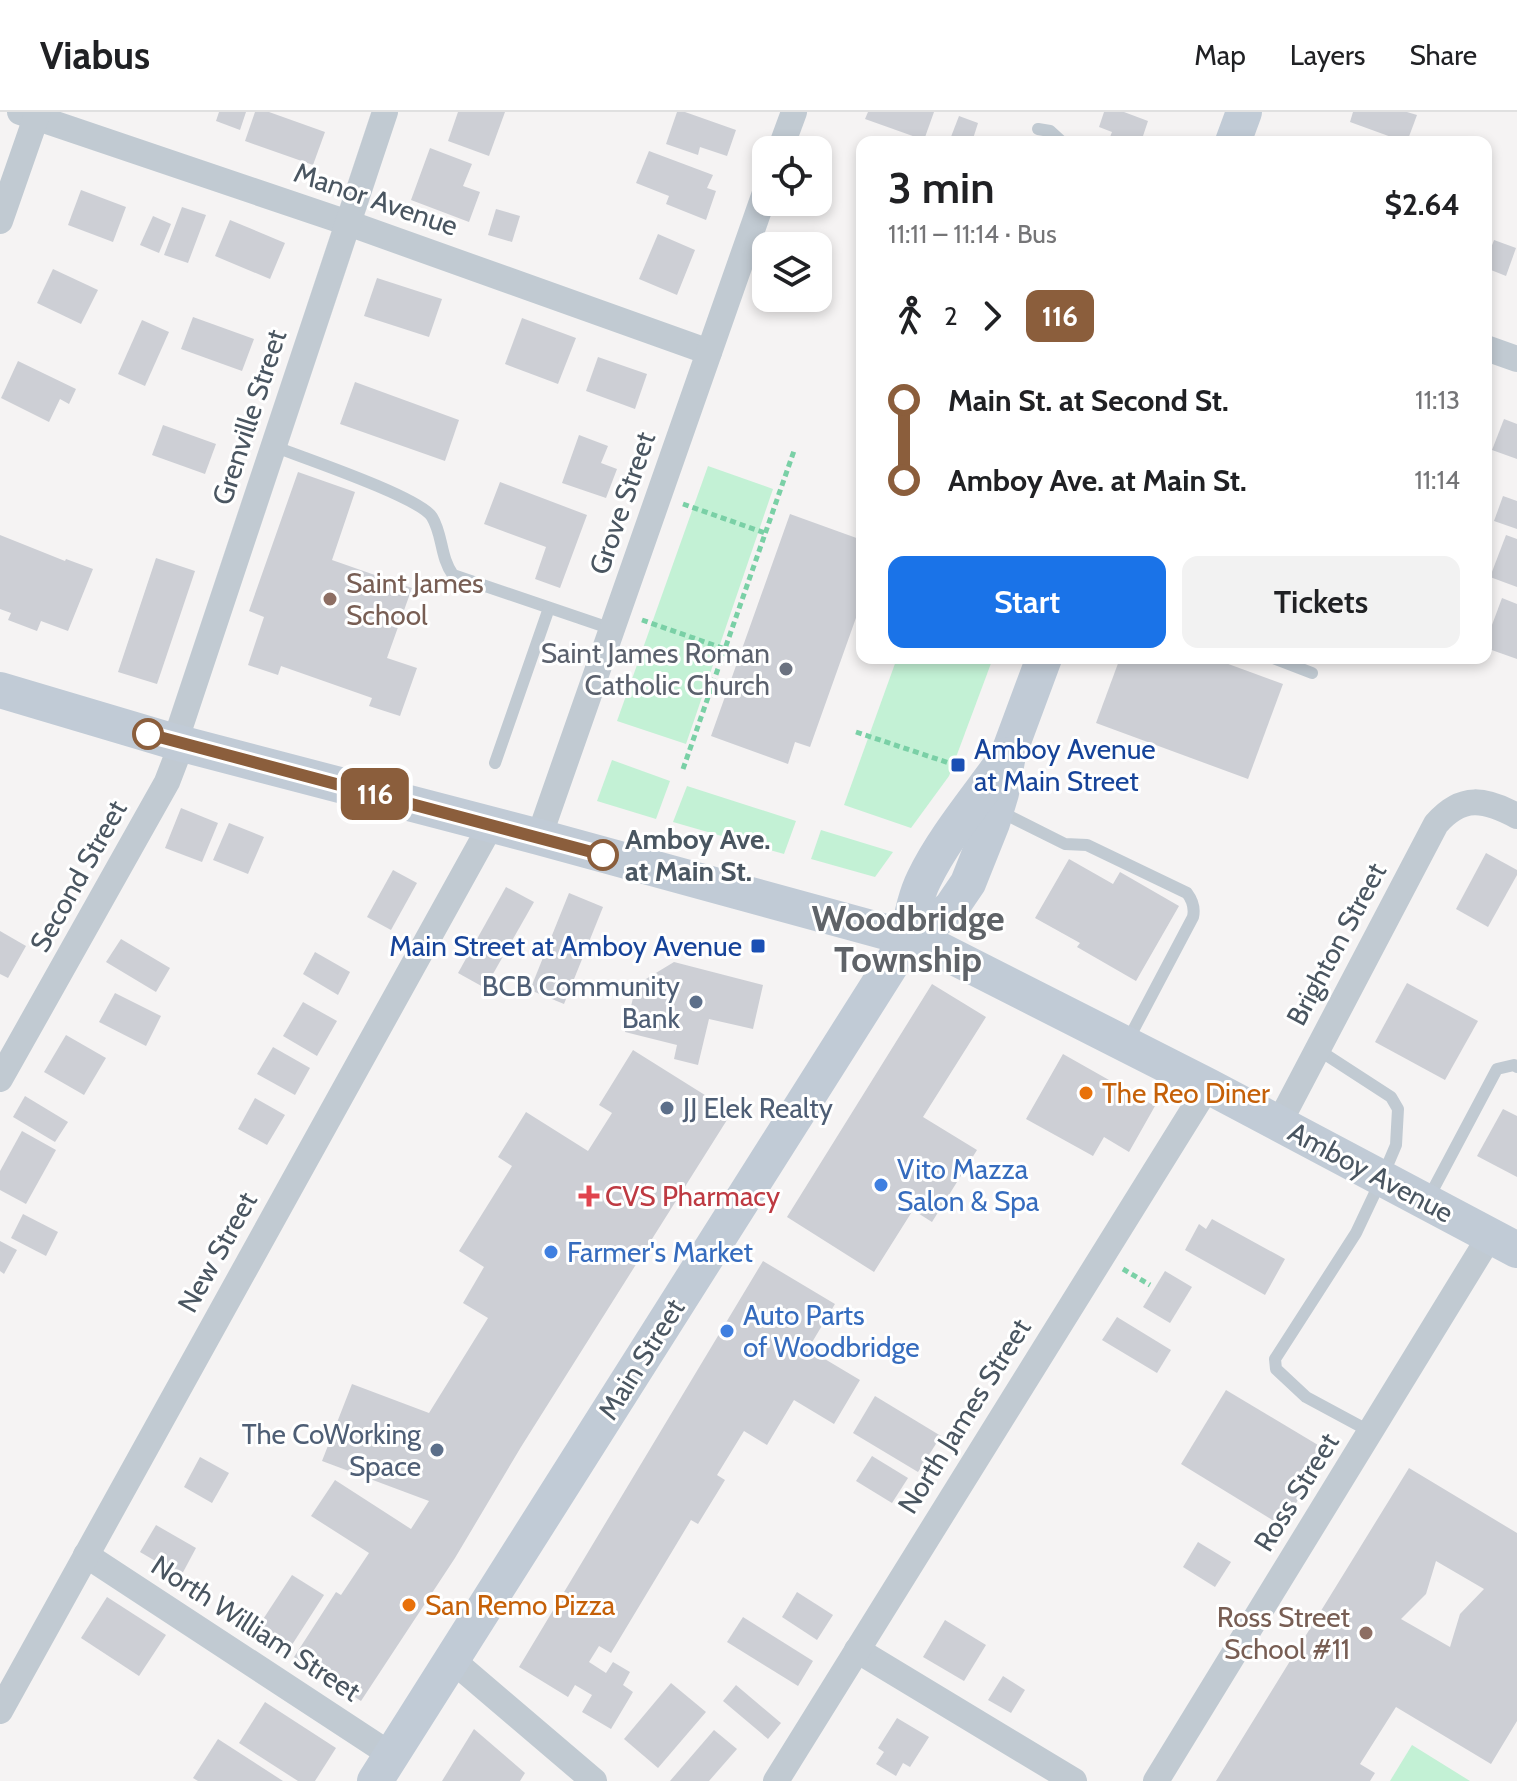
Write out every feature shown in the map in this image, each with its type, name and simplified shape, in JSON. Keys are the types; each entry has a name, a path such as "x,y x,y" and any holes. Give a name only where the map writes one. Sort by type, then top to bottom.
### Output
{"main road":[{"path":"1235,136 1244,112"},
{"name":"Main Street","path":"383,1768 908,938 951,908 968,883 999,781 1042,664"},
{"name":"Amboy Avenue","path":"0,690 178,742 908,938 958,957 1504,1243"}],"street":[{"name":"Grenville Street","path":"178,742 385,112"},
{"path":"785,136 794,112"},
{"name":"Manor Avenue","path":"31,114 709,352"},
{"path":"0,221 31,114"},
{"name":"Grove Street","path":"539,837 757,216"},
{"path":"1492,350 1517,359"},
{"name":"Second Street","path":"0,1079 167,782 178,742"},
{"name":"Brighton Street","path":"1279,1123 1436,824 1446,812 1461,803 1500,807 1517,816"},
{"name":"New Street","path":"0,1711 491,825"},
{"name":"North James Street","path":"776,1781 1208,1086"},
{"name":"Ross Street","path":"1156,1781 1371,1432 1504,1243"},
{"name":"North William Street","path":"86,1555 383,1768"},
{"path":"857,1650 1074,1781"},
{"path":"451,1659 594,1781"}],"lane":[{"path":"1038,129 1050,131 1055,136"},
{"path":"273,446 397,494 431,514 441,539 446,565 453,575 549,608 615,620"},
{"path":"495,763 549,608"},
{"path":"1289,664 1312,673"},
{"path":"999,781 1065,844 1087,845 1187,893 1194,905 1193,917 1126,1044"},
{"path":"1317,1049 1391,1097 1398,1109 1396,1145 1356,1233 1275,1359 1276,1369 1306,1397 1371,1432"},
{"path":"1427,1202 1497,1069 1517,1067"}],"path":[{"path":"683,769 795,448"},
{"path":"659,495 765,533"},
{"path":"615,620 725,649"},
{"path":"856,732 999,781"}],"green space":[{"path":"708,466 773,489 686,744 617,721"},
{"path":"895,664 991,664 949,776 911,828 844,805"},
{"path":"612,760 670,781 656,819 597,801"},
{"path":"687,786 796,821 784,854 673,822"},
{"path":"821,830 893,852 875,877 811,859"},
{"path":"1412,1745 1470,1781 1390,1781"}],"building":[{"path":"219,112 246,112 240,130 216,121"},
{"path":"255,112 269,112 325,132 313,165 245,141"},
{"path":"458,112 505,112 489,156 448,141"},
{"path":"677,112 736,130 727,156 700,147 698,155 666,144"},
{"path":"868,112 934,112 925,136 913,136 865,119"},
{"path":"1104,112 1124,112 1148,121 1143,136 1110,136 1112,132 1099,127"},
{"path":"1353,112 1407,112 1417,115 1409,136 1388,136 1350,122"},
{"path":"959,116 978,123 974,136 951,136"},
{"path":"430,148 472,164 463,186 480,192 469,222 411,200"},
{"path":"649,151 713,175 707,188 716,191 706,220 666,204 669,196 636,183"},
{"path":"81,190 126,207 113,242 68,225"},
{"path":"182,207 206,215 188,263 164,255"},
{"path":"496,209 520,216 512,242 488,235"},
{"path":"153,216 171,224 159,253 140,245"},
{"path":"230,220 285,243 270,279 215,256"},
{"path":"658,234 695,250 677,295 639,279"},
{"path":"1494,240 1516,248 1506,276 1492,270"},
{"path":"53,269 98,290 81,324 37,303"},
{"path":"377,278 442,299 429,337 364,316"},
{"path":"193,317 254,339 242,371 181,349"},
{"path":"522,318 576,338 558,384 505,364"},
{"path":"142,320 169,332 145,386 118,374"},
{"path":"598,357 647,374 635,409 586,391"},
{"path":"18,361 76,389 69,404 60,399 49,422 1,398"},
{"path":"355,382 459,420 445,461 340,424"},
{"path":"1504,419 1517,424 1517,459 1492,450"},
{"path":"163,425 216,444 205,474 152,455"},
{"path":"579,435 608,446 601,463 617,469 606,498 562,483"},
{"name":"Saint James School","path":"298,472 355,492 332,560 412,588 387,658 417,668 400,716 369,706 372,698 281,666 278,675 248,665 264,617 249,611"},
{"path":"500,482 587,515 560,588 535,579 546,547 484,524"},
{"path":"1503,496 1517,501 1517,529 1494,521"},
{"name":"Saint James Roman Catholic Church","path":"790,514 856,538 856,618 810,747 795,742 788,764 711,736"},
{"path":"0,535 93,569 68,631 41,621 37,631 8,620 11,613 0,609"},
{"path":"1506,535 1517,539 1517,587 1492,578"},
{"path":"156,558 195,571 157,684 118,672"},
{"path":"1502,598 1517,604 1517,659 1492,650 1492,625"},
{"path":"1118,664 1228,664 1283,684 1248,779 1096,723"},
{"path":"181,808 218,823 202,862 165,848"},
{"path":"229,823 264,837 248,874 213,860"},
{"path":"1486,853 1517,870 1488,927 1456,909"},
{"path":"1069,859 1113,884 1120,872 1179,906 1136,981 1077,947 1080,943 1035,918"},
{"path":"393,870 417,883 391,930 367,917"},
{"path":"506,887 534,902 485,988 458,973"},
{"path":"569,893 603,907 564,1004 530,990"},
{"path":"0,931 26,946 8,978 0,974"},
{"path":"121,939 170,968 156,992 106,962"},
{"path":"315,952 350,972 338,995 303,974"},
{"name":"BCB Community Bank","path":"674,962 763,985 753,1029 709,1019 698,1065 674,1059 677,1045 625,1032 636,985"},
{"path":"1407,983 1478,1021 1445,1080 1375,1042"},
{"path":"932,984 986,1017 923,1117 977,1150 932,1222 913,1210 874,1272 787,1217"},
{"path":"115,993 161,1016 146,1046 99,1022"},
{"path":"303,1002 337,1021 317,1056 283,1036"},
{"path":"66,1035 106,1058 84,1095 44,1072"},
{"path":"273,1047 310,1068 295,1095 257,1074"},
{"path":"633,1050 732,1112 521,1447 455,1558 361,1701 294,1657 336,1592 341,1595 369,1553 311,1516 335,1480 411,1529 429,1501 322,1461 352,1384 429,1413 488,1318 463,1303 484,1267 459,1251 512,1166 498,1157 526,1112 588,1151 612,1113 599,1105"},
{"name":"The Reo Diner","path":"1063,1054 1155,1106 1129,1152 1104,1137 1093,1156 1026,1119"},
{"path":"25,1096 68,1122 55,1142 13,1117"},
{"path":"255,1098 285,1115 267,1145 238,1129"},
{"path":"1503,1109 1517,1116 1517,1177 1477,1156"},
{"path":"22,1131 56,1150 26,1204 0,1190 0,1171"},
{"path":"23,1214 58,1232 46,1256 11,1238"},
{"path":"1212,1219 1285,1259 1265,1295 1185,1250 1199,1224 1206,1229"},
{"path":"0,1241 17,1250 4,1274 0,1271"},
{"path":"763,1261 835,1304 808,1349 860,1380 834,1424 794,1400 767,1445 744,1431 717,1475 725,1480 698,1524 691,1520 611,1653 599,1646 589,1662 606,1673 613,1662 630,1672 623,1685 633,1692 611,1729 582,1712 592,1695 575,1685 568,1697 519,1667"},
{"path":"1165,1271 1192,1287 1170,1323 1143,1307"},
{"path":"1117,1317 1171,1350 1157,1373 1102,1340"},
{"path":"1226,1390 1328,1451 1282,1526 1181,1464"},
{"path":"875,1396 941,1436 918,1472 853,1433"},
{"path":"872,1456 908,1478 892,1503 856,1481"},
{"path":"200,1457 229,1473 212,1503 184,1487"},
{"name":"Ross Street School #11","path":"1409,1468 1517,1533 1517,1721 1491,1764 1396,1707 1360,1764 1375,1773 1370,1781 1216,1781","holes":["1436,1561 1484,1589 1460,1614 1450,1647 1401,1619 1426,1594"]},
{"path":"156,1525 196,1548 181,1576 140,1552"},
{"path":"1198,1542 1231,1562 1215,1587 1183,1567"},
{"path":"292,1575 324,1595 288,1651 256,1630"},
{"path":"797,1592 833,1615 817,1640 782,1617"},
{"path":"107,1597 166,1635 139,1676 81,1638"},
{"path":"743,1617 813,1661 798,1686 727,1642"},
{"path":"945,1620 986,1645 964,1681 923,1657"},
{"path":"1003,1676 1025,1690 1011,1713 988,1700"},
{"path":"671,1683 706,1712 658,1768 624,1739"},
{"path":"736,1685 781,1723 768,1739 723,1701"},
{"path":"265,1702 336,1748 315,1781 298,1781 239,1743"},
{"path":"897,1718 929,1737 910,1767 903,1763 896,1776 876,1764 884,1752 878,1748"},
{"path":"474,1729 525,1773 520,1781 442,1781"},
{"path":"714,1730 737,1749 709,1781 670,1781"},
{"path":"218,1739 283,1781 198,1781 193,1778"}],"bus line":[{"name":"116","path":"148,734 603,855"}],"place":[{"name":"Saint James School","path":"330,599"},
{"name":"Saint James Roman Catholic Church","path":"786,669"},
{"name":"Amboy Avenue at Main Street","path":"958,765"},
{"name":"Amboy Ave. at Main St.","path":"603,855"},
{"name":"Main Street at Amboy Avenue","path":"758,946"},
{"name":"BCB Community Bank","path":"696,1002"},
{"name":"The Reo Diner","path":"1086,1093"},
{"name":"JJ Elek Realty","path":"667,1108"},
{"name":"Vito Mazza Salon & Spa","path":"881,1185"},
{"name":"CVS Pharmacy","path":"589,1196"},
{"name":"Farmer's Market","path":"551,1252"},
{"name":"Auto Parts of Woodbridge","path":"727,1331"},
{"name":"The CoWorking Space","path":"437,1450"},
{"name":"San Remo Pizza","path":"409,1605"},
{"name":"Ross Street School #11","path":"1366,1633"}],"district":[{"name":"Woodbridge Township","path":"908,938"}]}
